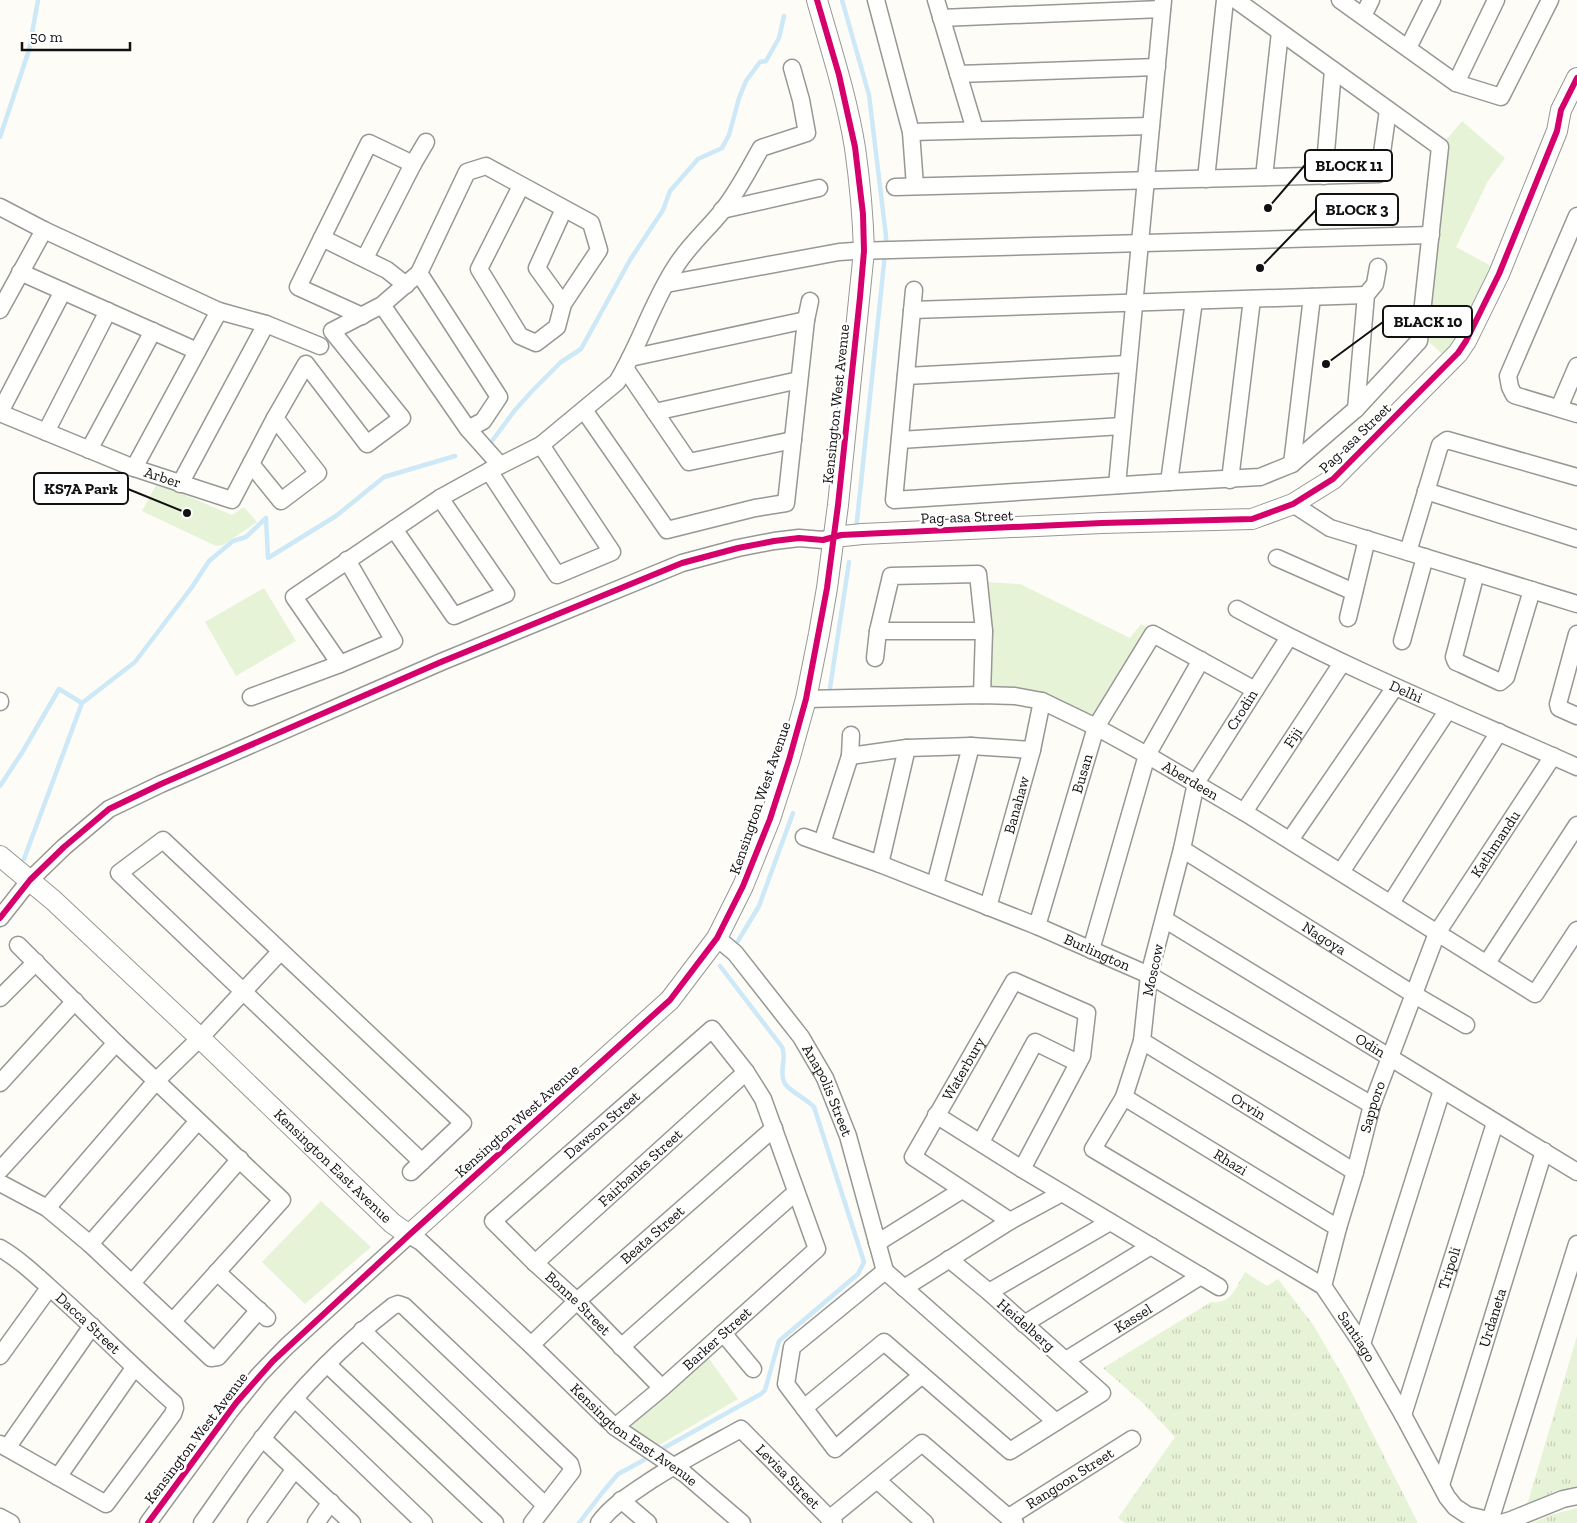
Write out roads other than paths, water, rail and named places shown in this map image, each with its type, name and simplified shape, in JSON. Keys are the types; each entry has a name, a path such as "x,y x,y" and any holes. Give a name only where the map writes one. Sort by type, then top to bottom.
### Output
{"street":[{"name":"Kensington West Avenue","path":"148,1523 230,1411 259,1375 286,1347 670,1000 716,938 743,886 770,818 806,700 827,588 834,537 864,252 863,214 855,147 839,75 817,0"},
{"path":"876,0 911,132 915,186"},
{"path":"936,0 975,130"},
{"path":"1206,179 1225,0"},
{"path":"914,290 894,500 1260,477 1292,464 1356,409 1419,341 1440,146 1236,0"},
{"path":"1340,0 1456,83 1501,97 1550,0"},
{"path":"1363,16 1371,0"},
{"path":"1408,48 1432,0"},
{"path":"1456,83 1496,0"},
{"path":"941,18 1163,5 1117,485"},
{"path":"1264,177 1280,32"},
{"path":"958,74 1157,66"},
{"path":"340,664 294,597 440,498 540,445 617,382 676,265 722,210 761,148 807,134 801,100 792,68"},
{"path":"1324,176 1333,70"},
{"name":"Pag-asa Street","path":"834,537 1102,523 1252,519 1293,504 1333,479 1458,353 1466,341 1499,274 1557,131 1561,110 1577,78"},
{"path":"894,187 1379,174 1388,110"},
{"path":"911,132 1151,126"},
{"path":"362,316 298,287 369,142 413,164"},
{"path":"365,258 426,142"},
{"path":"276,418 318,473 281,501 251,464 276,418 306,364 332,331 382,305 419,272 467,172 486,166 591,223 599,250 562,304 557,327 536,343 520,336 479,270 521,186"},
{"path":"722,210 818,188"},
{"path":"2,203 44,230 219,311 266,324 320,346"},
{"path":"562,304 537,268 564,209"},
{"path":"1577,216 1508,376 1514,395 1577,414"},
{"path":"0,310 44,230"},
{"path":"666,284 839,252 1430,235"},
{"path":"322,238 387,270 406,285"},
{"path":"1356,409 1366,295 1375,284 1378,267"},
{"path":"20,272 197,351"},
{"path":"419,272 499,397 483,421 468,429"},
{"path":"0,413 63,291"},
{"path":"912,310 1366,295"},
{"path":"1292,464 1312,297"},
{"path":"1230,480 1252,299"},
{"path":"584,410 667,530 755,508 786,503 806,320 810,301"},
{"path":"1168,482 1194,301"},
{"path":"382,305 495,468 557,575 612,552 540,445"},
{"path":"46,432 108,311"},
{"path":"134,468 219,311"},
{"path":"628,363 806,320"},
{"path":"180,484 266,324"},
{"path":"89,450 153,331"},
{"path":"306,364 367,444 402,418 332,331"},
{"path":"628,363 655,412 689,462 793,440"},
{"path":"906,376 1128,364"},
{"path":"1559,408 1577,366"},
{"path":"655,412 799,380"},
{"name":"Arber","path":"0,413 134,468 232,500 251,464"},
{"path":"900,440 1122,426"},
{"path":"1408,552 1440,445 1447,440 1577,477"},
{"path":"1426,491 1577,539"},
{"path":"394,529 454,616 506,594 440,498"},
{"path":"1293,504 1330,528 1577,604"},
{"path":"0,918 30,880 64,847 109,809 179,776 441,662 682,562 774,541 799,538 823,540 834,537"},
{"path":"1348,618 1367,540"},
{"path":"1402,641 1425,557"},
{"path":"1276,558 1354,592"},
{"path":"251,697 340,664 394,641 347,560"},
{"path":"1476,573 1454,658 1456,662 1500,682 1506,677 1532,590"},
{"path":"875,658 878,631 891,576 978,574 984,631 982,695"},
{"name":"Delhi","path":"1237,609 1342,663 1577,767"},
{"path":"878,631 984,631"},
{"name":"Busan","path":"1037,926 1096,727 1153,634 1201,660"},
{"path":"1577,634 1558,704 1559,708 1577,716"},
{"name":"Crodin","path":"1196,783 1289,637"},
{"path":"1091,950 1147,755 1201,660 1255,690"},
{"name":"Fiji","path":"1244,812 1342,663"},
{"path":"1290,840 1396,686"},
{"name":"Aberdeen","path":"806,700 982,695 1016,696 1042,701 1096,727 1196,783 1535,994 1577,930"},
{"name":"Banahaw","path":"988,907 1032,750 1042,701"},
{"path":"1341,872 1448,710"},
{"path":"1391,903 1498,732"},
{"path":"822,843 850,756 851,736"},
{"path":"850,756 907,748 971,746 1032,750"},
{"path":"935,885 971,746"},
{"path":"880,864 907,748"},
{"name":"Kathmandu","path":"1437,933 1553,756"},
{"name":"Moscow","path":"1093,1149 1124,1097 1142,1041 1149,975 1182,849 1196,783"},
{"path":"1487,963 1577,825"},
{"name":"Burlington","path":"804,837 935,885 1037,926 1149,975 1372,1105"},
{"path":"163,840 280,952 463,1123 417,1167 244,991 119,873 163,840"},
{"name":"Nagoya","path":"1182,849 1413,994 1466,1025"},
{"name":"Kensington East Avenue","path":"0,856 53,900 392,1223 421,1242 615,1427 697,1483 742,1523"},
{"name":"Odin","path":"1164,919 1577,1172"},
{"name":"Sapporo","path":"1323,1286 1372,1105 1437,933"},
{"name":"Anapolis Street","path":"716,938 735,954 800,1037 825,1078 848,1136 885,1270"},
{"path":"18,945 116,1043 282,1200 173,1321"},
{"path":"47,1208 157,1080 200,1038 280,952"},
{"path":"0,998 36,962"},
{"name":"Waterbury","path":"962,1190 913,1157 1014,981 1087,1013 1082,1056 1078,1063"},
{"path":"0,1083 75,1001"},
{"name":"Dawson Street","path":"493,1221 712,1029 746,1072"},
{"name":"Orvin","path":"1142,1041 1355,1172"},
{"path":"980,1142 1034,1042 1078,1063 1022,1169"},
{"path":"0,1170 116,1043"},
{"path":"622,1346 796,1192 763,1099 746,1072"},
{"name":"Fairbanks Street","path":"535,1263 746,1072"},
{"path":"1362,1344 1442,1090"},
{"name":"Rhazi","path":"1124,1097 1338,1228"},
{"path":"936,1115 1219,1287"},
{"path":"90,1244 198,1121"},
{"name":"Tripoli","path":"1403,1414 1495,1123"},
{"name":"Beata Street","path":"531,1345 774,1128"},
{"name":"Santiago","path":"1093,1149 1323,1286 1362,1344 1455,1507 1467,1515 1501,1523 1563,1499 1577,1496"},
{"name":"Urdaneta","path":"1441,1485 1544,1151"},
{"path":"132,1283 240,1159"},
{"path":"0,1183 47,1208 90,1244 212,1358 218,1357 263,1314 218,1272"},
{"path":"877,1243 962,1190 1010,1221"},
{"name":"Barker Street","path":"615,1427 662,1388 817,1249 796,1192"},
{"path":"904,1288 1010,1221 1062,1193"},
{"name":"Bonne Street","path":"493,1221 622,1346 662,1388"},
{"path":"989,1292 1110,1222"},
{"path":"1490,1521 1577,1244"},
{"path":"1024,1324 1151,1246"},
{"name":"Dacca Street","path":"2,1252 28,1268 174,1403 176,1408 106,1504 58,1477"},
{"name":"Heidelberg","path":"949,1259 989,1292 1102,1393 1056,1422"},
{"path":"804,1408 884,1342 1010,1451 1056,1422 885,1270 792,1348 786,1384 804,1408 835,1449 922,1375"},
{"name":"Kassel","path":"1066,1360 1201,1276"},
{"path":"0,1356 49,1288"},
{"path":"202,1523 262,1438 294,1398 362,1330 398,1304 404,1306 570,1464 572,1471 532,1523"},
{"path":"92,1326 4,1446 58,1477 134,1368"},
{"path":"362,1330 545,1505"},
{"path":"723,1333 753,1369"},
{"path":"327,1364 495,1523"},
{"path":"294,1398 424,1523"},
{"name":"Levisa Street","path":"673,1466 741,1428 832,1521"},
{"path":"262,1438 352,1523"},
{"name":"Rangoon Street","path":"1012,1520 1132,1439"},
{"path":"832,1521 877,1480 922,1443 1012,1520"},
{"path":"598,1523 621,1500 673,1466"},
{"path":"256,1523 294,1470"},
{"path":"877,1480 925,1523"},
{"path":"621,1500 648,1523"},
{"path":"316,1523 330,1502"},
{"path":"0,1517 10,1523"}],"waterway":[{"path":"0,137 29,50 38,0"},
{"path":"842,0 869,95 886,246"},
{"path":"492,441 533,390 561,362 581,349 630,260 663,210 670,191 698,159 722,148 729,135 739,98 746,81 760,62 766,61 779,38 784,16"},
{"path":"856,530 885,254"},
{"path":"0,786 59,689 82,703 135,662 192,587 209,561 233,541 246,537 266,518 268,558 336,516 384,477 455,456"},
{"path":"830,688 849,562"},
{"path":"24,859 82,703"},
{"path":"738,941 759,906 793,813"},
{"path":"662,1449 761,1394 765,1390 779,1341 858,1274 864,1262 814,1107 786,1085 782,1069 784,1055 782,1047 720,966"},
{"path":"579,1523 618,1474 644,1460"}],"place":[{"name":"BLOCK 11","path":"1268,208"},
{"name":"BLOCK 3","path":"1260,268"},
{"name":"BLACK 10","path":"1326,364"},
{"name":"KS7A Park","path":"187,513"}]}
